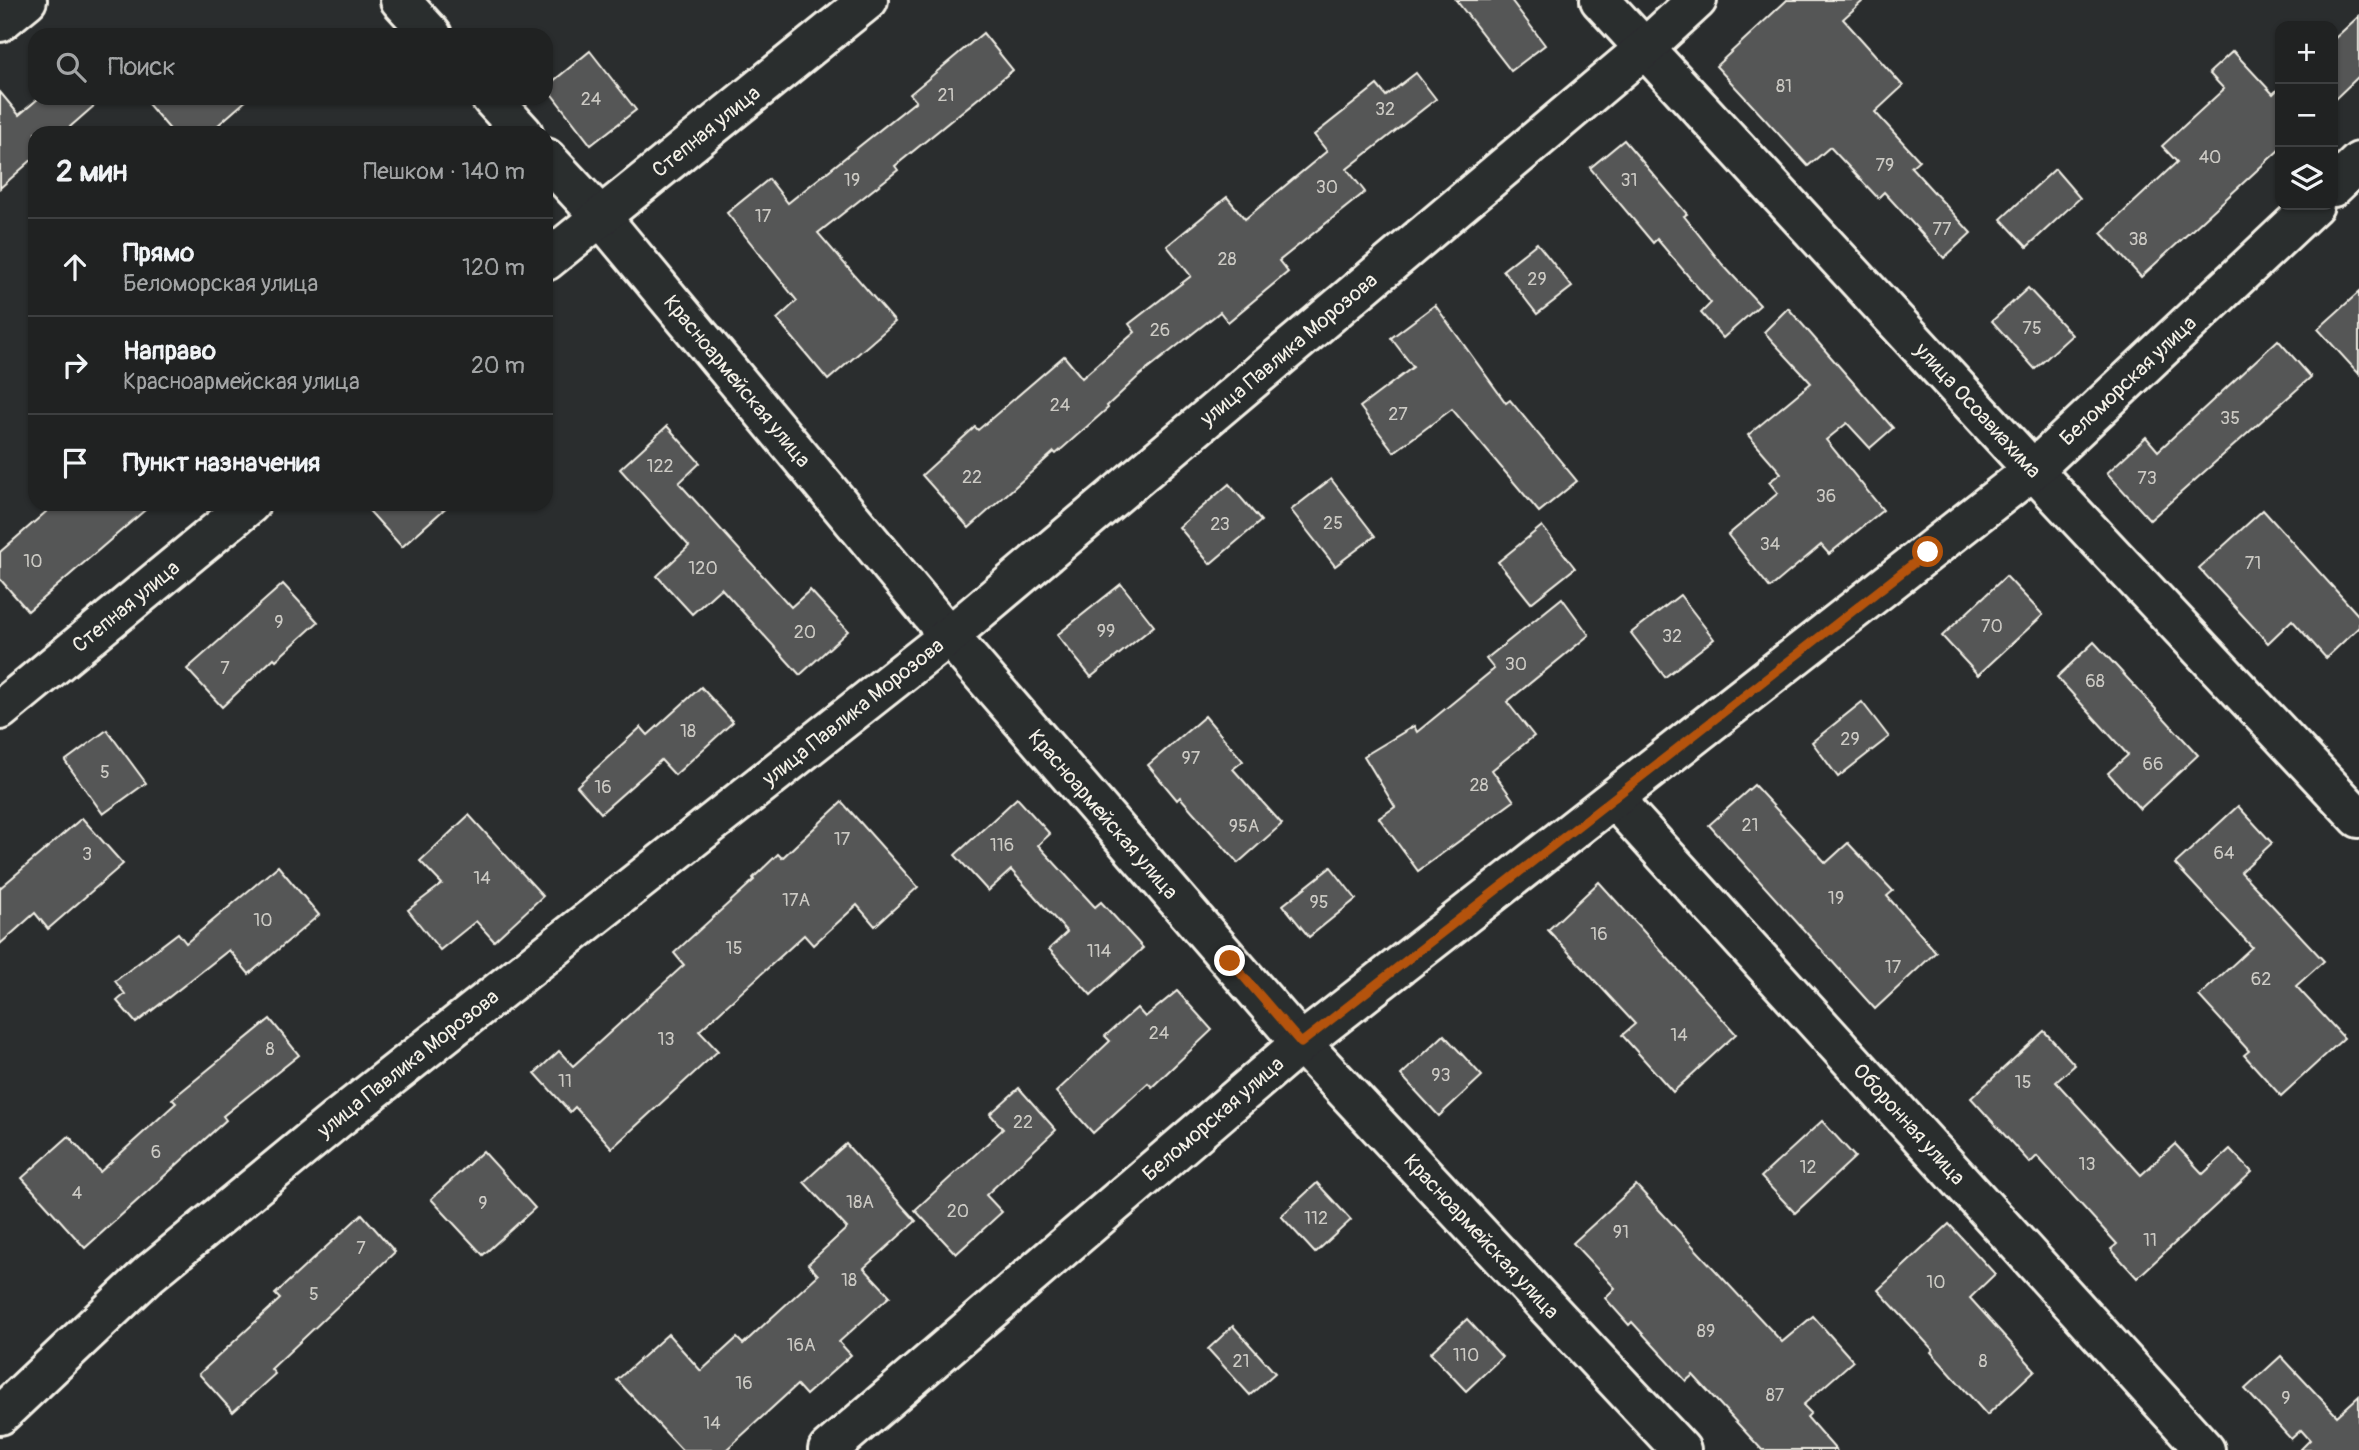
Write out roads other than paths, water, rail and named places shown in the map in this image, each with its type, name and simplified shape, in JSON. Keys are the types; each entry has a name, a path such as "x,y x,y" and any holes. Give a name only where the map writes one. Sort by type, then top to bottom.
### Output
{"street":[{"path":"0,22 27,0"},
{"path":"400,0 426,28"},
{"name":"Степная улица","path":"553,255 868,0"},
{"name":"улица Осоавиахима","path":"1600,0 2033,470 2359,818"},
{"name":"улица Павлика Морозова","path":"0,1415 149,1274 315,1137 948,636 1644,49 1697,0"},
{"path":"497,105 517,126"},
{"path":"2338,182 2359,162"},
{"name":"Красноармейская улица","path":"553,166 600,216 948,636 1301,1043 1681,1450"},
{"name":"Беломорская улица","path":"828,1450 1301,1043 2033,470 2309,210"},
{"name":"Степная улица","path":"0,710 242,511"},
{"name":"Оборонная улица","path":"1614,799 2205,1450"}]}
